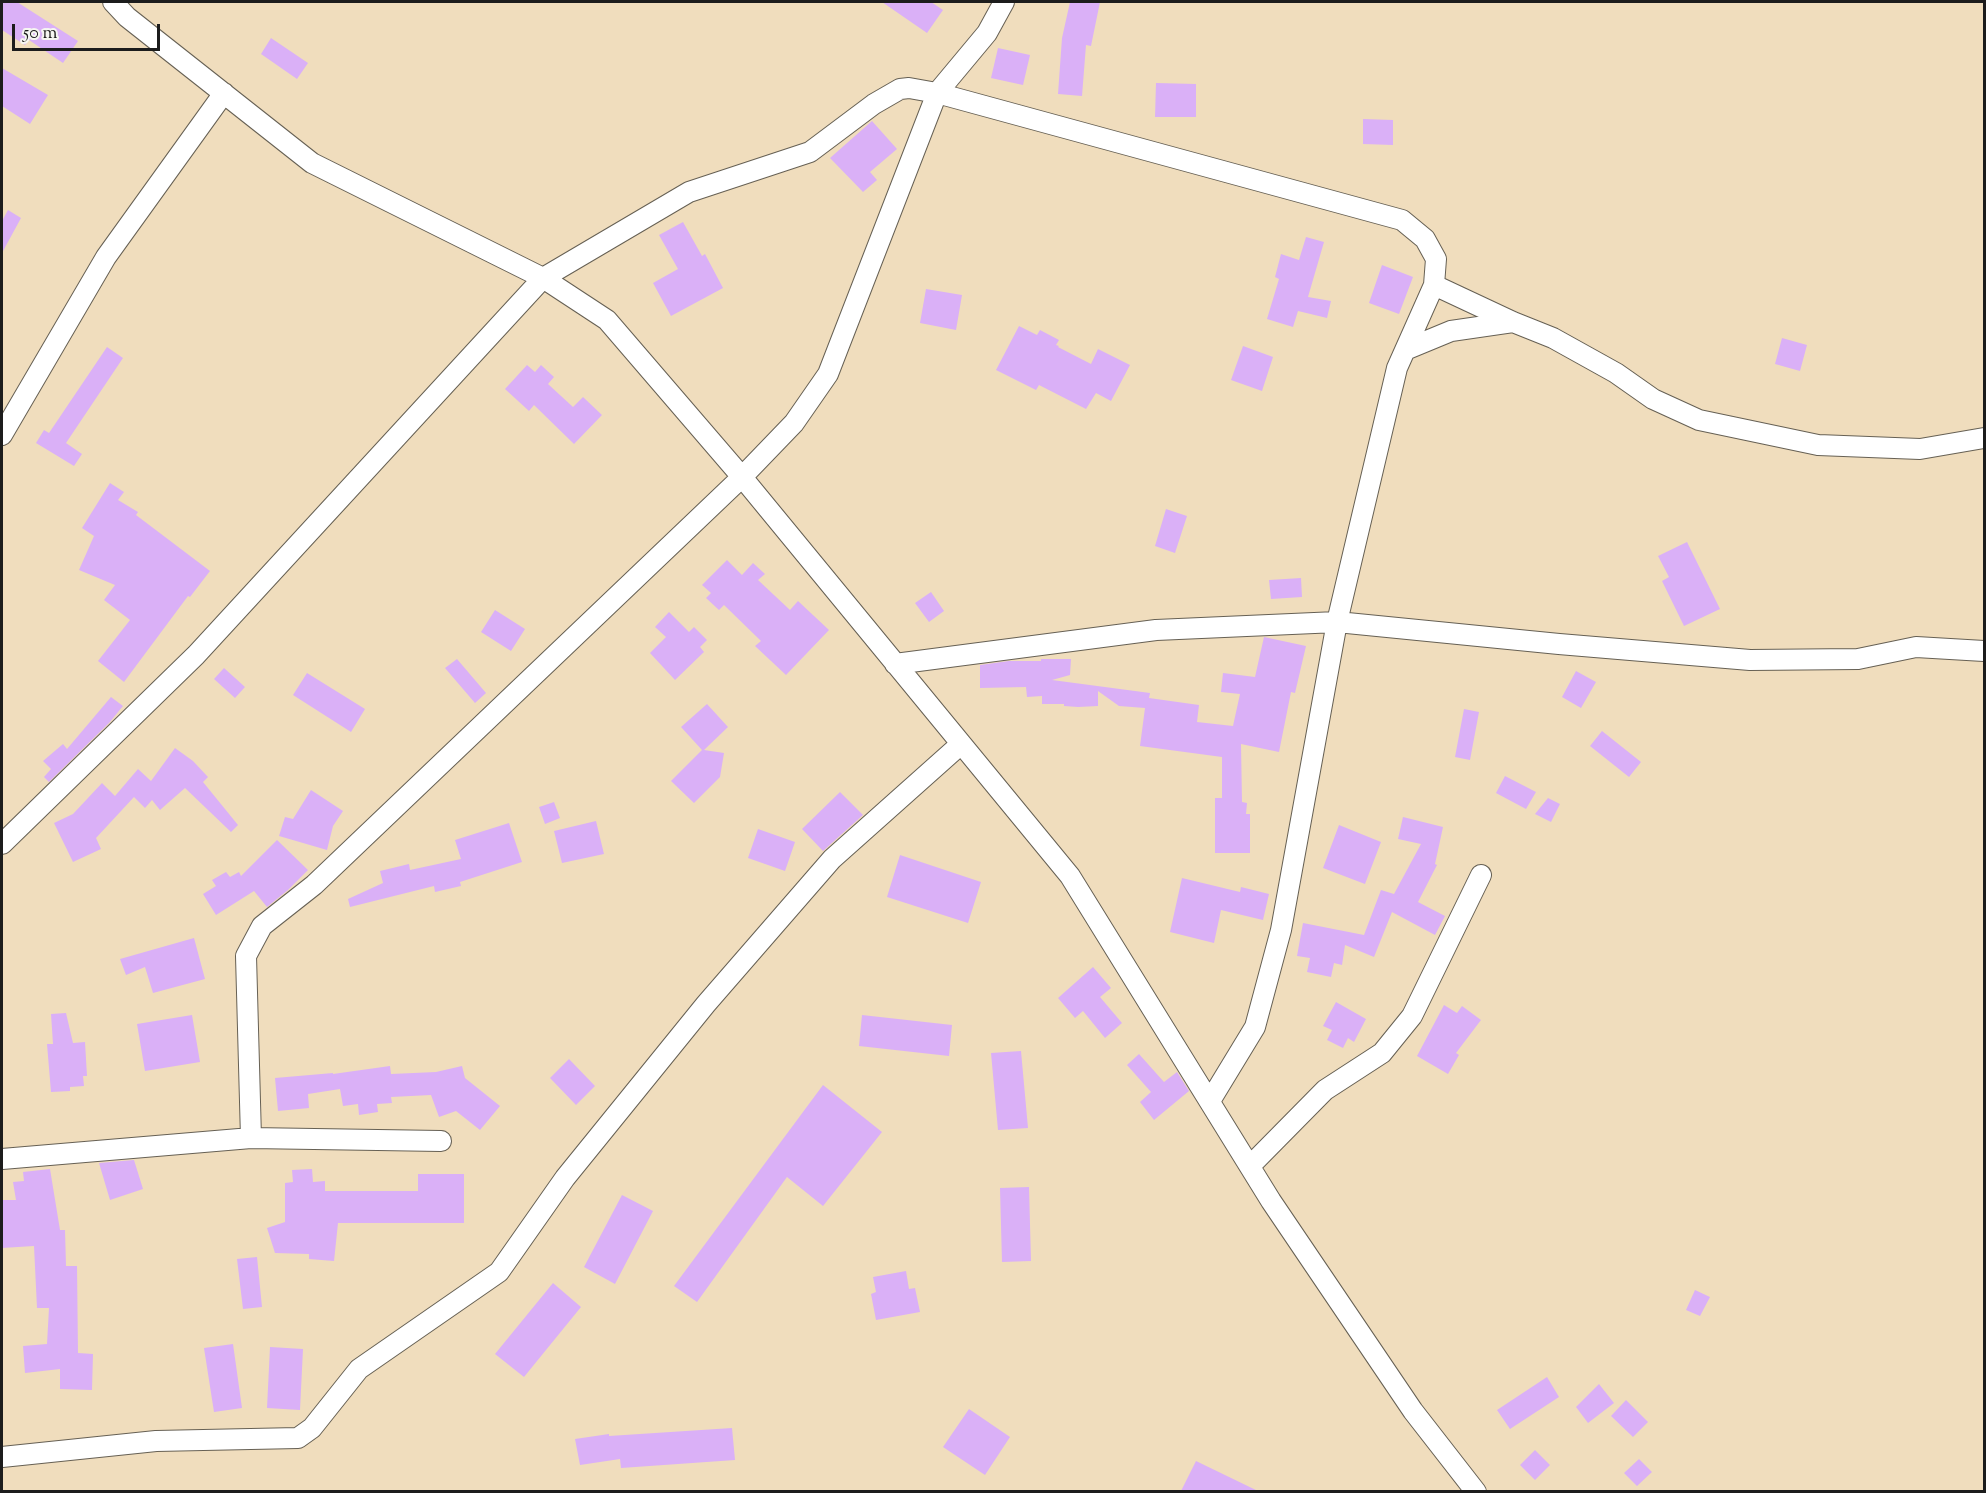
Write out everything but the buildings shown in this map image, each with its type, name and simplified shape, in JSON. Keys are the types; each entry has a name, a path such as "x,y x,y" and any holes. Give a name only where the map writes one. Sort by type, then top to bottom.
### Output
{"street":[{"path":"113,2 127,18 312,163 543,278 607,320 742,477 1070,876 1250,1166 1413,1411 1476,1491"},
{"path":"251,1138 246,956 262,926 314,885 742,477 794,423 828,374 937,93 987,33 1004,2"},
{"path":"2,844 196,655 543,278 689,192 810,152 874,104 900,89 909,87 1402,219 1425,239 1436,259 1434,285 1397,368 1337,622 1278,940 1255,1027 1210,1101"},
{"path":"2,435 106,257 224,93"},
{"path":"1434,285 1553,338 1616,373 1653,399 1699,420 1818,445 1920,449 1984,438"},
{"path":"1405,350 1451,332 1513,322"},
{"path":"896,664 1156,630 1337,622 1750,660 1858,659 1916,647 1984,651"},
{"path":"2,1457 156,1441 298,1438 312,1428 359,1369 499,1272 580,1159 706,1004 832,859 961,744"},
{"path":"1250,1166 1325,1090 1382,1053 1412,1016 1481,875"},
{"path":"2,1160 251,1138 441,1141"}]}
